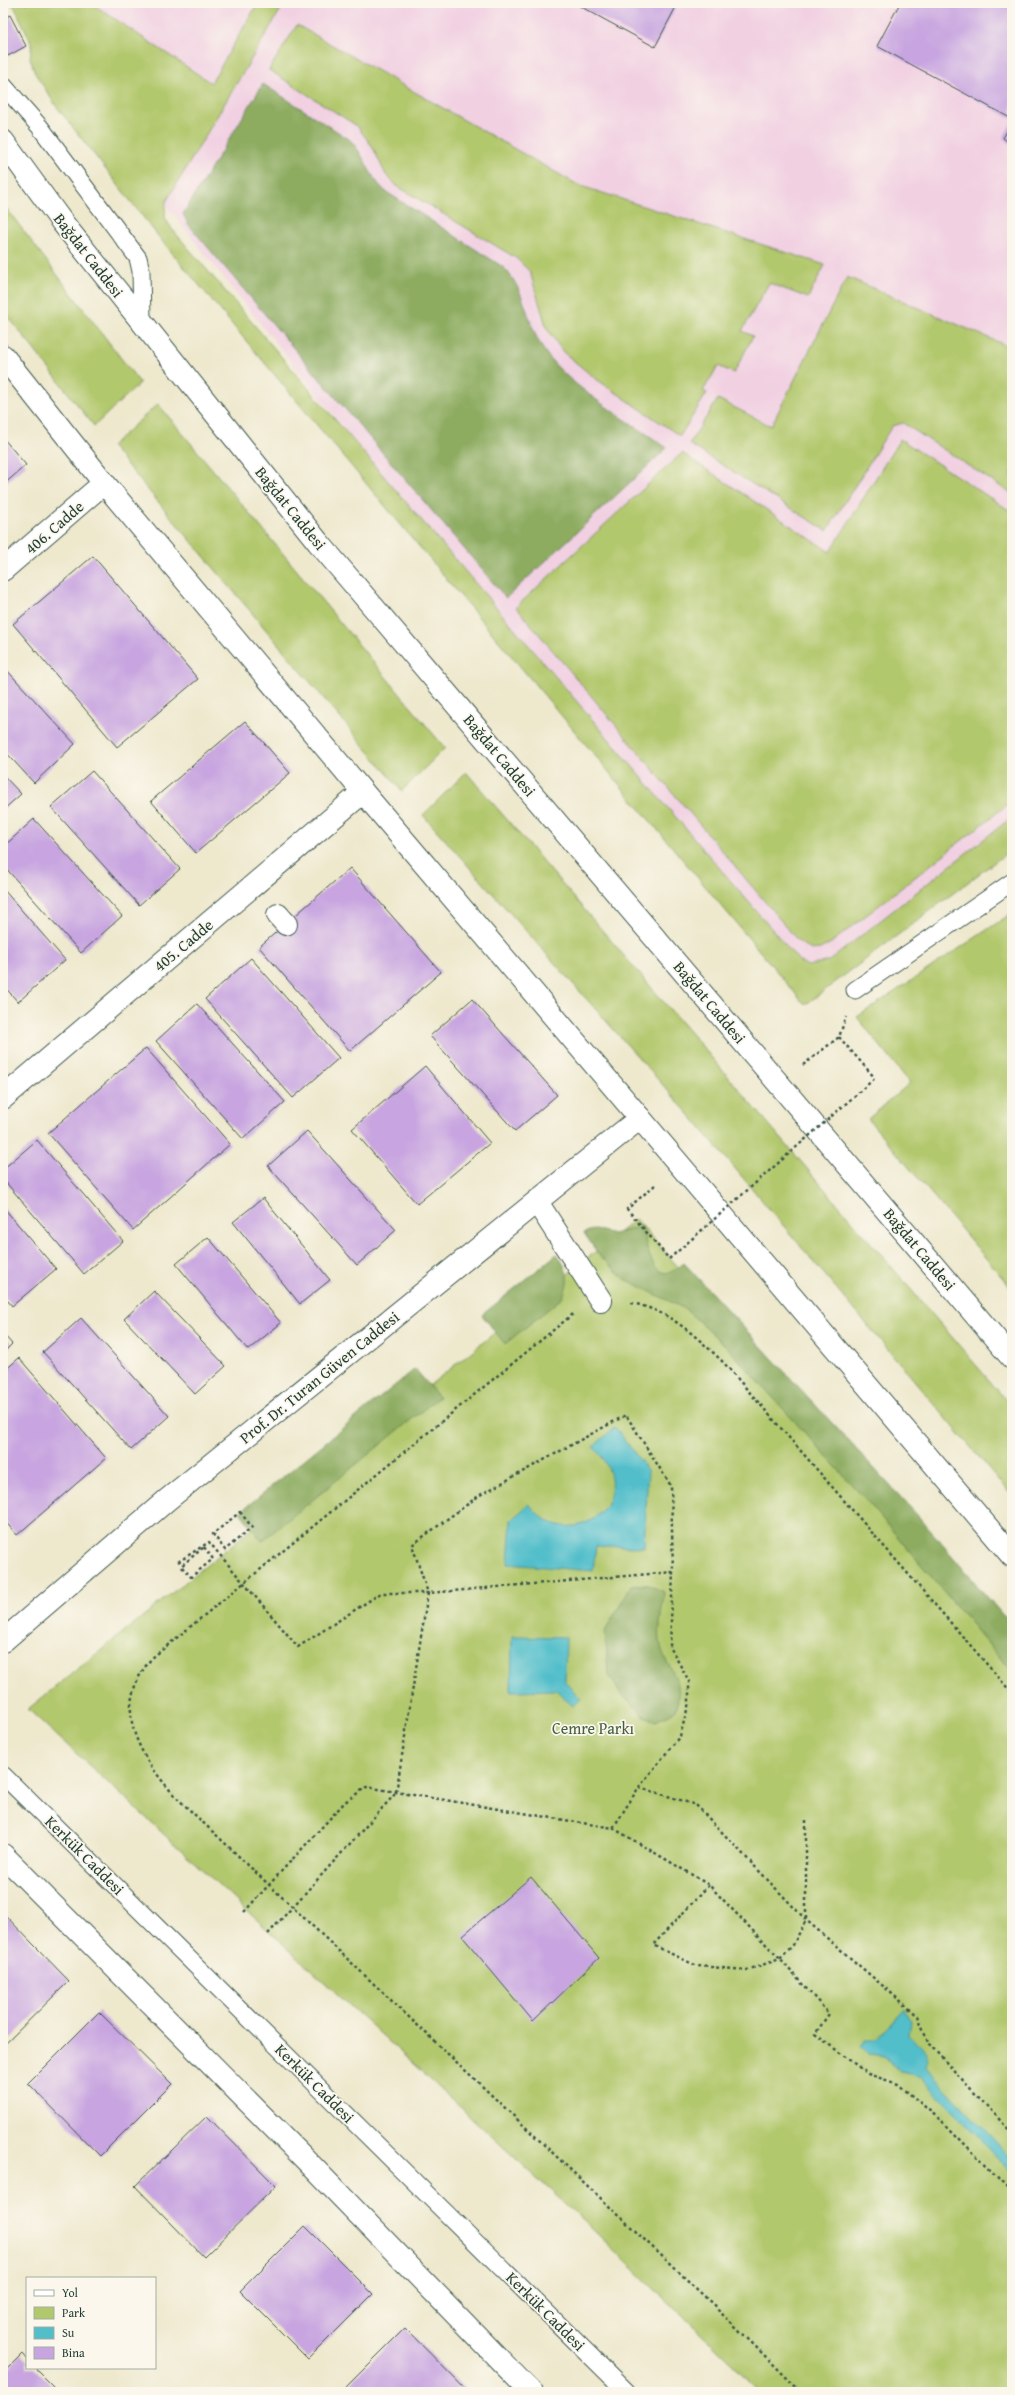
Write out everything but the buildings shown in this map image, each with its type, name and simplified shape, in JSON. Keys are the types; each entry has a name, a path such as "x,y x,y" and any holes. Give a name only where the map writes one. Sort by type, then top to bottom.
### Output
{"main road":[{"name":"Bağdat Caddesi","path":"3,141 62,222 318,542 1012,1358"},
{"path":"3,356 104,484 679,1166 1012,1556"},
{"name":"406. Cadde","path":"3,570 104,484"},
{"name":"405. Cadde","path":"3,1098 363,792"},
{"name":"Prof. Dr. Turan Güven Caddesi","path":"3,1641 167,1500 640,1118"},
{"path":"537,1202 601,1301"},
{"path":"3,1855 300,2153 531,2392"}],"lane":[{"path":"3,85 35,121 138,258 141,271 142,321"},
{"path":"855,990 1012,882"},
{"name":"Kerkük Caddesi","path":"3,1774 627,2392"}],"path":[{"path":"679,1166 627,1208 669,1259 875,1078 839,1037 780,1084"},
{"path":"801,2392 720,2311 176,1797 158,1776 135,1737 131,1719 133,1686 140,1672 152,1658 567,1317 601,1301 641,1305 677,1322 698,1338 755,1398 1012,1693"},
{"path":"268,1934 396,1793 428,1593 412,1545 480,1494 626,1415 671,1486 673,1572 670,1647 689,1681 689,1703 680,1736 639,1787 613,1828"},
{"path":"240,1512 252,1527 225,1550 213,1534 240,1512"},
{"path":"178,1562 209,1542 298,1647 381,1593 428,1593 673,1572"},
{"path":"204,1548 213,1559 191,1577 181,1566 204,1548"},
{"path":"244,1912 356,1792 366,1787 613,1828 709,1885 780,1959 829,2014 815,2034 868,2074 898,2084 944,2123 1012,2192"},
{"path":"639,1787 696,1805 806,1920 918,2016 929,2044 1012,2133"},
{"path":"709,1885 653,1945 697,1966 747,1970 780,1959 793,1945 806,1920 806,1818"}],"shaded area":[{"path":"14,3 1012,3 1012,849 805,1005 84,103"}],"green space":[{"path":"10,3 91,3 211,83 258,3 271,3 281,9 166,202 165,218 172,229 800,962 808,966 829,961 1012,817 1012,849 805,1005 162,241 56,106 35,73 30,58 32,44 15,8"},
{"path":"297,25 578,185 825,265 808,298 769,283 742,331 753,336 734,373 718,366 703,391 707,393 680,436 596,379 563,352 547,329 530,272 516,258 397,186 386,175 372,146 357,126 269,70"},
{"path":"263,84 349,139 359,151 374,178 385,191 503,267 517,286 539,342 556,365 585,391 667,448 506,598 188,224 183,214"},
{"path":"3,204 140,383 94,426 3,310"},
{"path":"847,277 1012,348 1012,494 903,423 892,426 827,531 689,444 718,399 771,426"},
{"path":"158,404 445,748 402,791 111,446"},
{"path":"900,439 1012,512 1012,801 831,943 820,949 811,950 799,942 516,607 682,453 830,552"},
{"path":"466,772 1012,1407 1012,1496 694,1120 423,815"},
{"path":"1012,913 1012,1289 868,1119 910,1083 857,1017"},
{"name":"Cemre Parkı","path":"636,1219 1012,1647 1012,2392 761,2392 588,2225 28,1709"},
{"path":"642,1226 647,1249 658,1270 664,1273 671,1272 684,1263 919,1517 1012,1626 1012,1672 874,1509 727,1347 685,1309 625,1279 599,1255 584,1233 595,1229 613,1234"},
{"path":"557,1254 564,1265 567,1275 567,1286 562,1298 505,1344 482,1315"},
{"path":"415,1369 439,1397 262,1541 240,1512"},
{"path":"646,1584 664,1592 660,1623 660,1641 666,1660 677,1681 678,1689 678,1698 675,1711 656,1721 643,1715 620,1693 608,1674 605,1631 631,1586"}],"water":[{"path":"615,1427 648,1471 644,1547 596,1546 593,1571 508,1564 511,1520 529,1504 546,1520 565,1526 582,1524 597,1516 607,1502 611,1485 607,1466 593,1447"},
{"path":"512,1636 566,1637 565,1682 581,1699 573,1706 556,1690 511,1691"},
{"path":"905,2009 911,2021 909,2035 923,2050 927,2063 926,2068 1012,2159 1012,2173 920,2076 901,2072 884,2056 868,2054 860,2046 865,2039 877,2039"}]}
